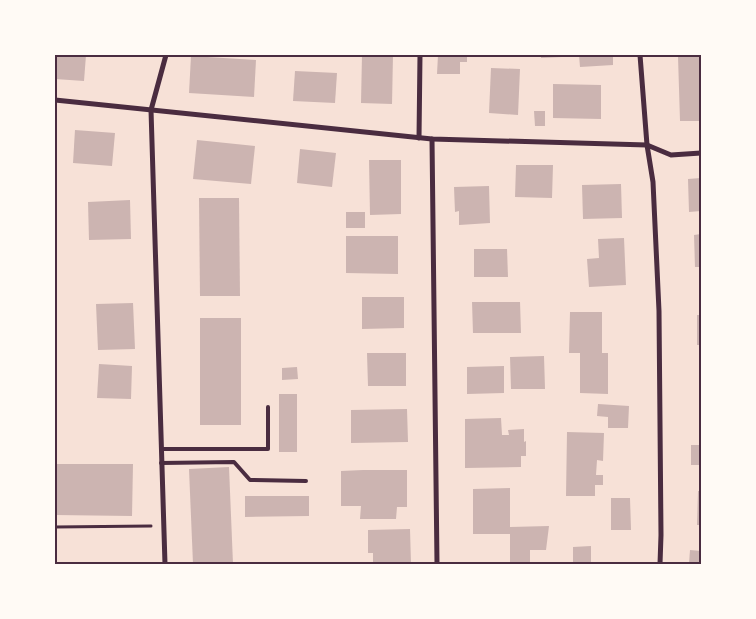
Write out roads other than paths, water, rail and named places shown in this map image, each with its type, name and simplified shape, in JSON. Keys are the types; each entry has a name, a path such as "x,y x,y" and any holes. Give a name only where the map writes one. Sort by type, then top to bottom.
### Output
{"street":[{"path":"165,564 151,110 166,55"},
{"path":"419,138 420,55"},
{"path":"640,55 647,145 653,182 659,311 660,564"},
{"path":"55,100 419,138 647,145 671,155 701,153"},
{"path":"432,139 437,564"}],"lane":[{"path":"161,449 268,449 268,407"},
{"path":"161,463 234,462 250,480 306,481"}]}
